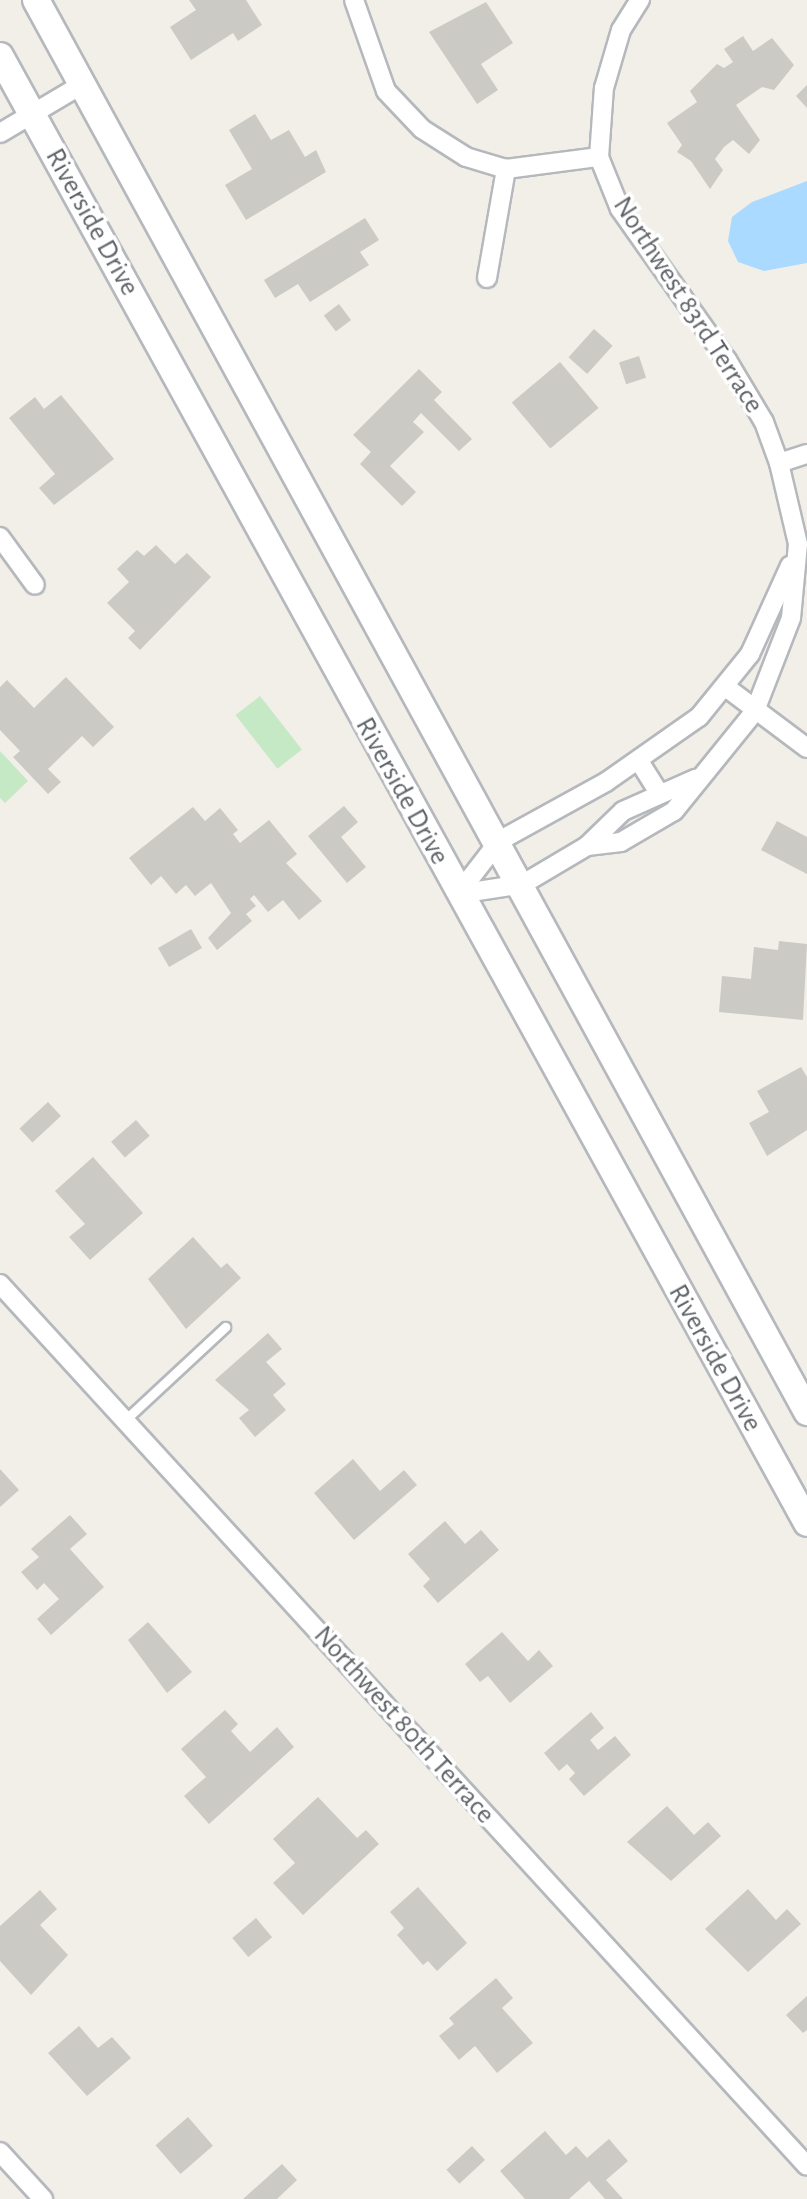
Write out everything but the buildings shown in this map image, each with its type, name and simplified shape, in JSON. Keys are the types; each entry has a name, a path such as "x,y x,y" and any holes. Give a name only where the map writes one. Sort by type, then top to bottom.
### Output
{"street":[{"name":"Riverside Drive","path":"36,0 523,884 807,1412"},
{"path":"354,0 386,91 422,129 466,157 506,169 599,157 604,88 621,30 640,0"},
{"name":"Riverside Drive","path":"0,56 458,894 807,1523"},
{"path":"0,133 83,84"},
{"name":"Northwest 83rd Terrace","path":"599,157 620,209 727,360 764,422 779,463 798,544 791,618 755,711"},
{"path":"487,278 506,169"},
{"path":"779,463 807,454"},
{"path":"0,537 35,585"},
{"path":"458,894 499,841 639,761 699,717 727,688 770,617 798,544"},
{"path":"727,688 807,748"},
{"path":"587,846 621,842 674,811 696,778 755,711"},
{"path":"639,761 660,794"},
{"path":"458,894 523,884 587,846 623,811 696,778"},
{"name":"Northwest 80th Terrace","path":"0,1284 807,2166"},
{"path":"0,2152 43,2199"}],"lane":[{"path":"125,1420 225,1327"}],"green space":[{"path":"260,696 302,750 277,769 236,715"},
{"path":"0,751 28,781 5,803 0,798"}],"water":[{"path":"807,181 807,263 764,271 738,262 728,241 732,217 752,202"}]}
